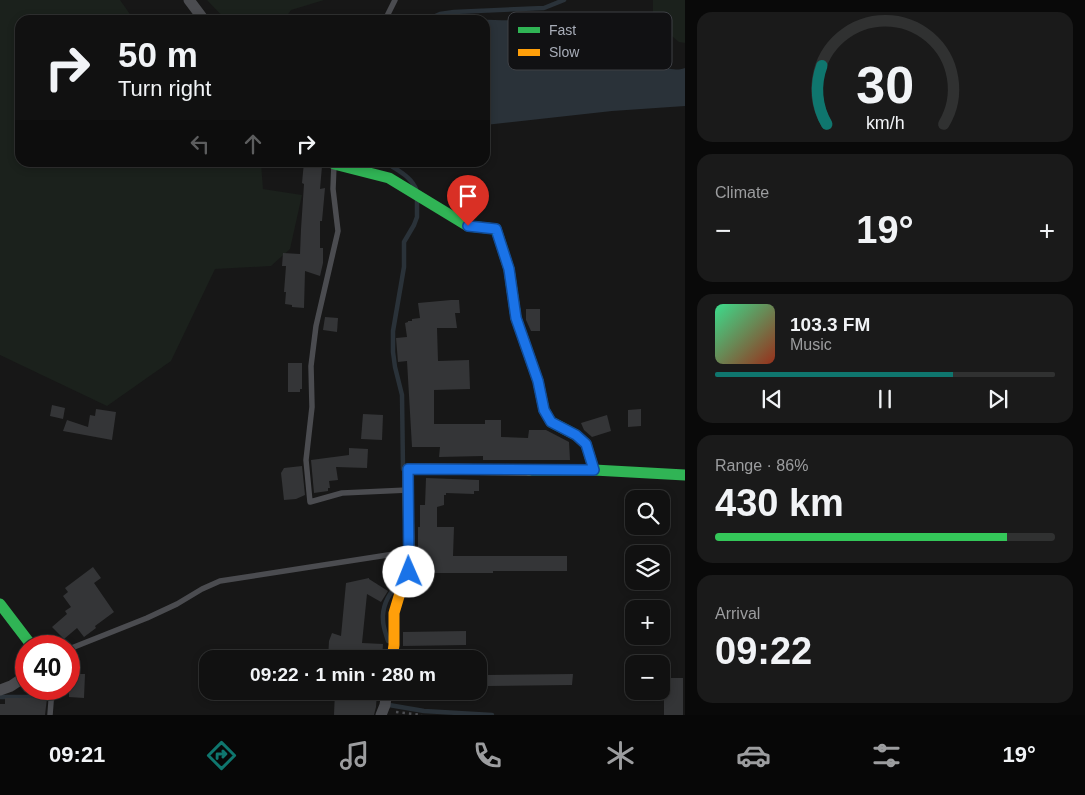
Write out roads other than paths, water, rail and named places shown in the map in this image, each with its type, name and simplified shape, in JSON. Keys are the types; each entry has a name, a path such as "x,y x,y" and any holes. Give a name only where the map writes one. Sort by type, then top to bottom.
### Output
{"street":[{"path":"189,0 200,15"},
{"path":"349,167 389,178 468,226 496,229 509,269 516,318 538,381 544,410 551,422 576,435 586,444 594,470"},
{"path":"393,650 394,613 400,592 409,572 405,553 405,490 408,469 594,470 685,475"},
{"path":"0,604 24,635"},
{"path":"0,690 15,683"},
{"path":"382,712 386,700"}],"lane":[{"path":"388,15 395,0"},
{"path":"334,167 338,231 316,326 311,366 312,407 306,460 310,502 342,494 405,490"},
{"path":"80,647 177,604 202,588 220,581 405,553"},
{"path":"50,715 51,700"}],"waterway":[{"path":"438,15 454,12 544,8 564,0"},
{"path":"393,167 407,177 416,189"},
{"path":"403,469 402,395 395,367 393,331 404,267 404,242 417,217 417,199"},
{"path":"388,641 383,625 383,615 389,597 397,585"},
{"path":"0,697 15,697"},
{"path":"389,705 424,711 492,715"}]}
